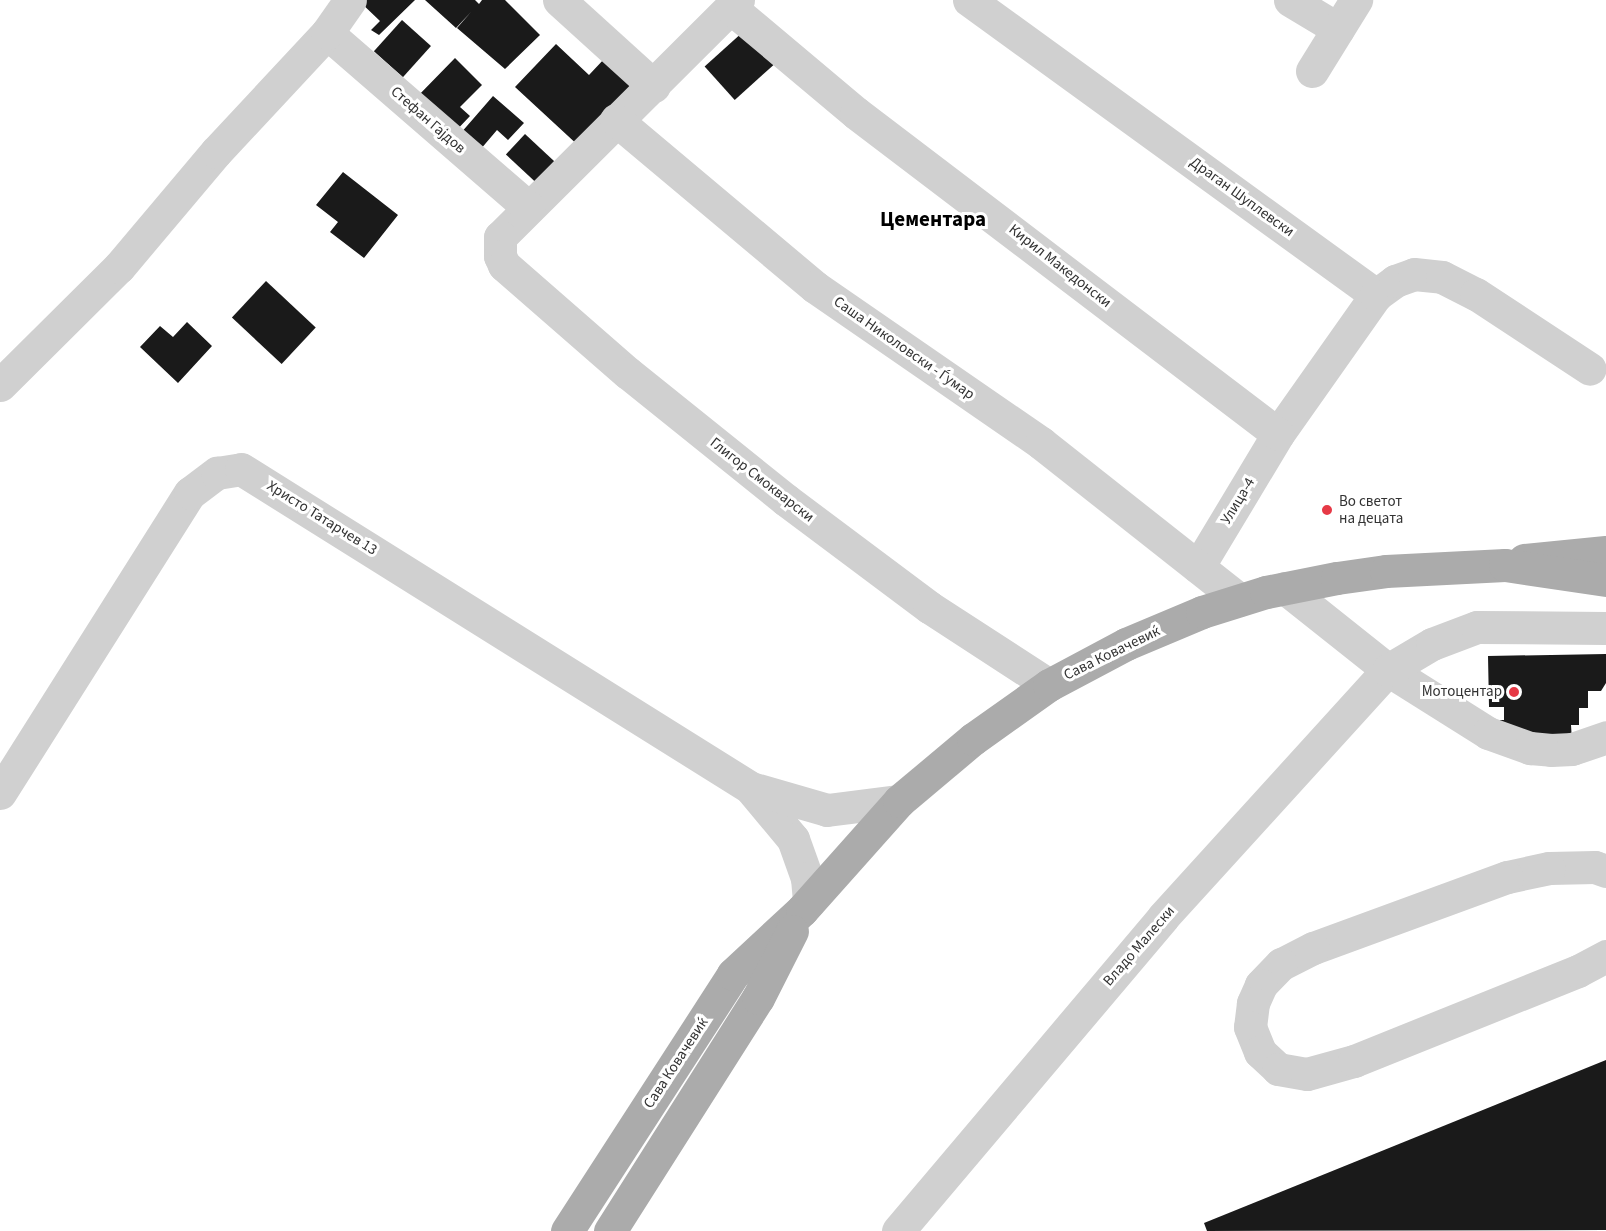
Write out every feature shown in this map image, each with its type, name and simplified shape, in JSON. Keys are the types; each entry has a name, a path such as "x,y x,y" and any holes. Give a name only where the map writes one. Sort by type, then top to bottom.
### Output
{"main road":[{"name":"Сава Ковачевиќ","path":"1505,565 1531,558 1606,552"},
{"name":"Сава Ковачевиќ","path":"567,1231 733,974 806,906 899,801 973,739 1049,685 1160,628 1240,600 1285,588 1386,571 1505,565 1606,580"},
{"name":"Сава Ковачевиќ","path":"610,1231 758,998 806,906"}],"street":[{"path":"0,385 119,267 216,153 327,33 350,0"},
{"path":"559,0 654,86"},
{"name":"Драган Шуплевски","path":"969,0 1376,295"},
{"path":"1290,0 1338,29"},
{"path":"1312,71 1356,0"},
{"path":"529,208 735,4"},
{"name":"Кирил Македонски","path":"735,4 855,112 1278,434"},
{"name":"Стефан Гајдов","path":"327,33 529,208"},
{"name":"Саша Николовски - Ѓумар","path":"616,120 815,287 1041,443 1240,600"},
{"name":"Глигор Смокварски","path":"529,208 500,237 498,248 504,265 610,358 786,500 929,607 1049,685"},
{"path":"1278,434 1376,295 1395,281 1414,274 1442,277 1476,294 1590,369"},
{"name":"Улица-4","path":"1198,567 1278,434"},
{"name":"Христо Татарчев 13","path":"0,793 190,494 217,473 241,469 751,788 827,810 899,801"},
{"path":"1285,588 1388,670 1456,715 1509,742 1530,748 1572,749 1606,737"},
{"name":"Владо Малески","path":"898,1231 1163,917 1388,670 1432,644 1477,627 1606,628"},
{"name":"Христо Татарчев 13","path":"751,788 793,839 807,878 806,906"},
{"path":"1606,871 1595,867 1549,868 1507,877 1313,948 1281,964 1261,985 1253,1003 1250,1027 1260,1052 1278,1069 1307,1074 1354,1061 1578,971 1606,956"}],"building":[{"path":"358,0 415,0 379,35 371,30 380,21"},
{"path":"425,0 475,0 479,4 482,0 505,0 540,35 505,69 457,28 471,12 456,28"},
{"path":"402,20 431,46 403,77 374,51"},
{"path":"744,31 774,64 735,100 705,66"},
{"path":"556,44 589,75 605,58 637,88 581,148 515,87"},
{"path":"455,58 482,85 460,107 470,116 452,135 415,99"},
{"path":"493,96 524,123 508,140 497,130 480,150 460,134"},
{"path":"525,134 554,161 535,182 506,154"},
{"path":"343,172 398,215 364,258 330,232 338,222 316,205"},
{"path":"266,281 316,327 282,364 232,318"},
{"path":"187,322 212,346 178,383 140,347 160,326 173,337"},
{"path":"1606,654 1606,683 1601,691 1588,691 1588,708 1579,708 1579,725 1571,725 1572,741 1540,736 1495,720 1504,720 1504,707 1489,707 1488,656"},
{"path":"1606,1060 1606,1230 1207,1231 1204,1223"}],"place":[{"name":"Во светот на децата","path":"1327,510"},
{"name":"Мотоцентар","path":"1514,692"}],"district":[{"name":"Цементара","path":"933,219"}]}
